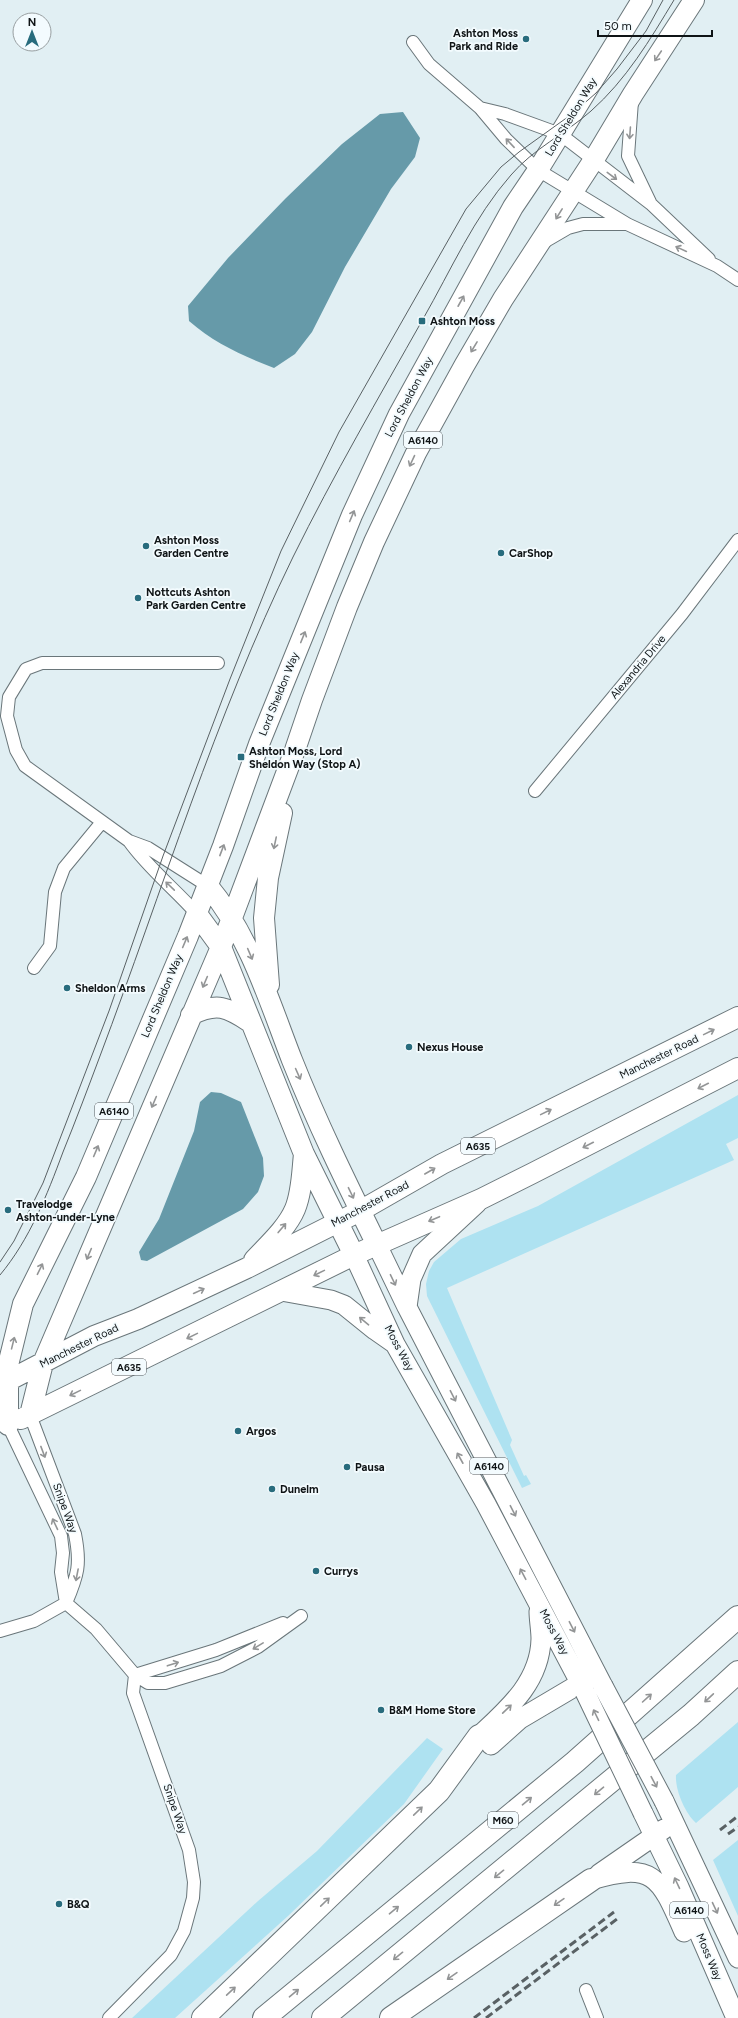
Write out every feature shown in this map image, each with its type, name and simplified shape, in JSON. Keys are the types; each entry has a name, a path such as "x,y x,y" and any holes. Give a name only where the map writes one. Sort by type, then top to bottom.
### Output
{"highway":[{"name":"Lord Sheldon Way","path":"4,1418 3,1384 23,1304 86,1177 208,886 260,744 352,515 399,414 517,201 538,170 642,0"},
{"name":"A6140","path":"30,1415 43,1363 220,947 227,911 295,750 347,607 374,542 416,453 503,298 540,245 594,161 633,94 694,0"},
{"path":"270,1002 264,918 268,878 295,750"},
{"name":"A6140","path":"208,886 227,911 247,947 292,1061 341,1173 360,1212"},
{"path":"196,914 212,915 219,909 227,911"},
{"name":"A6140","path":"196,914 220,947 304,1154 354,1256"},
{"path":"191,1015 204,1008 218,1007 233,1011 250,1022"},
{"name":"Manchester Road","path":"3,1384 94,1336 138,1319 247,1268 360,1212 442,1164 738,1018"},
{"name":"A635","path":"4,1418 30,1415 354,1256 481,1199 738,1068"},
{"path":"247,1268 285,1225 295,1209 301,1188 304,1154"},
{"name":"Moss Way","path":"360,1212 377,1245"},
{"path":"0,1333 23,1304"},
{"name":"M60","path":"264,2018 575,1762 738,1617"},
{"path":"323,2018 691,1715 738,1672"},
{"path":"203,2018 439,1791 485,1740"},
{"path":"391,2018 591,1880"}],"main road":[{"path":"407,1307 411,1279 422,1254 481,1199"},
{"name":"Moss Way","path":"377,1245 407,1307 600,1680 664,1800 738,1958"},
{"name":"Moss Way","path":"354,1256 395,1344 486,1504 582,1687 679,1887 734,2013"},
{"path":"281,1291 332,1300 344,1305 395,1344"},
{"path":"485,1740 515,1702 535,1672 541,1640 538,1602"},
{"path":"485,1740 520,1719 582,1687 600,1680"},
{"path":"591,1880 675,1822"},
{"path":"591,1880 622,1872 638,1873 652,1877 662,1887 671,1903 704,1975 721,1985"}],"street":[{"path":"413,42 429,64 480,108 506,139 538,170 626,224 717,266 738,280"},
{"path":"633,94 628,156 651,204"},
{"path":"480,108 505,114 550,129 560,134 651,204 717,266"},
{"path":"540,245 568,228 583,224 626,224"},
{"name":"Alexandria Drive","path":"535,791 677,620 738,540"},
{"path":"208,886 148,848 129,841 25,766 16,750 7,716 9,696 26,669 42,663 218,663"},
{"path":"34,968 50,946 55,892 64,868 102,822"},
{"path":"129,841 141,859 179,894 196,914"},
{"name":"Snipe Way","path":"30,1415 75,1534 79,1553 77,1577 66,1603"},
{"name":"Snipe Way","path":"4,1418 61,1536 63,1553 61,1572 66,1603"},
{"path":"0,1631 34,1621 66,1603 96,1629 135,1675 148,1683 165,1683 220,1666 258,1647 301,1616 216,1650 135,1675"},
{"name":"Snipe Way","path":"108,2018 171,1955 184,1931 193,1898 194,1882 189,1850 133,1693 135,1675"},
{"path":"586,1990 597,2018"}],"shaded area":[{"path":"403,112 420,138 415,157 391,189 345,267 312,332 295,354 274,368 229,348 208,336 189,321 188,306 228,258 286,198 342,144 380,114"},
{"path":"211,1092 221,1093 241,1102 263,1158 264,1176 258,1192 243,1209 147,1261 141,1260 139,1252 159,1219 194,1131 200,1102"},
{"path":"738,1095 738,1138 726,1144 734,1160 447,1288 512,1440 510,1445 524,1476 526,1475 531,1484 522,1488 427,1296 426,1284 429,1271 434,1262 461,1239 538,1206"},
{"path":"738,1722 738,1787 696,1823 688,1813 679,1794 676,1775"},
{"path":"427,1738 443,1749 404,1804 288,1916 175,2018 132,2018 258,1901 317,1851"},
{"path":"738,1840 738,1916 713,1860"}],"tram line":[{"path":"0,1262 14,1241 43,1183 109,1011 163,856 230,679 281,551 339,432 466,209 501,167 519,152 572,114 596,93 617,69 646,31 663,0"},
{"path":"0,1275 11,1261 29,1232 51,1184 100,1056 214,741 265,618 293,557 324,497 474,226 486,208 511,175 529,157 571,127 604,99 637,59 674,0"}],"railway":[{"path":"720,1830 738,1816"},
{"path":"728,1834 738,1827"},
{"path":"474,2018 614,1912"},
{"path":"486,2018 617,1919"}],"place":[{"name":"Ashton Moss Park and Ride","path":"526,39"},
{"name":"Ashton Moss","path":"422,321"},
{"name":"Ashton Moss Garden Centre","path":"146,546"},
{"name":"CarShop","path":"501,553"},
{"name":"Nottcuts Ashton Park Garden Centre","path":"138,598"},
{"name":"Ashton Moss, Lord Sheldon Way (Stop A)","path":"241,757"},
{"name":"Sheldon Arms","path":"67,988"},
{"name":"Nexus House","path":"409,1047"},
{"name":"Travelodge Ashton-under-Lyne","path":"8,1210"},
{"name":"Argos","path":"238,1431"},
{"name":"Pausa","path":"347,1467"},
{"name":"Dunelm","path":"272,1489"},
{"name":"Currys","path":"316,1571"},
{"name":"B&M Home Store","path":"381,1710"},
{"name":"B&Q","path":"59,1904"}]}
